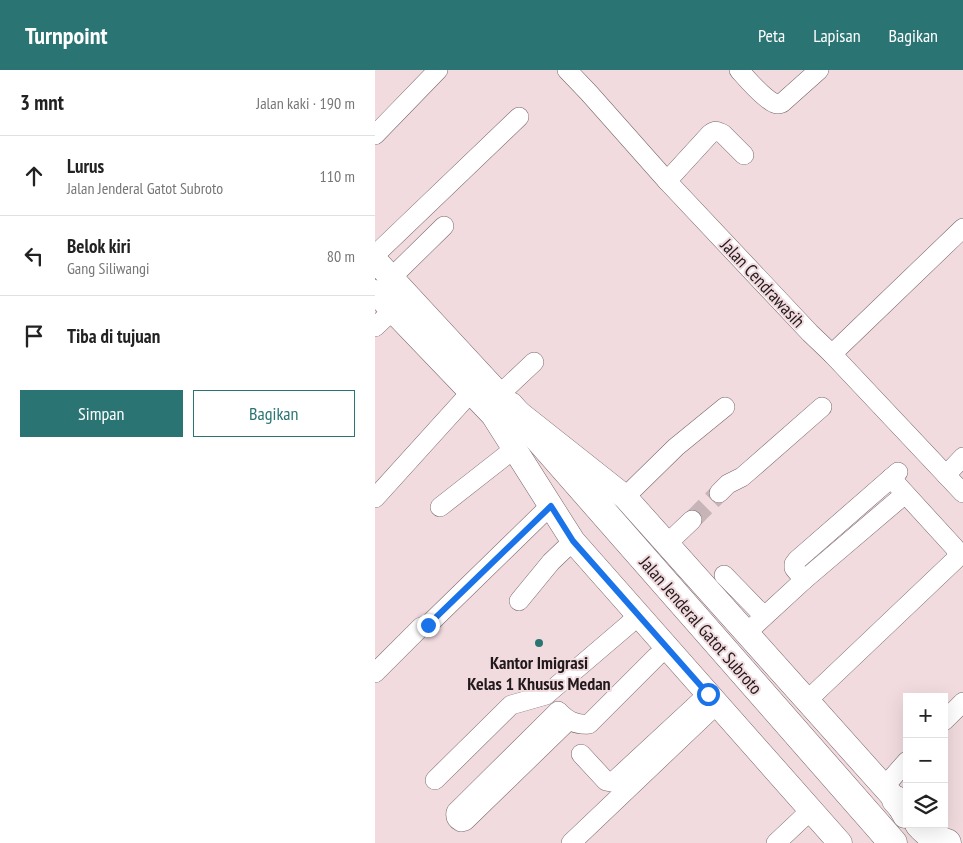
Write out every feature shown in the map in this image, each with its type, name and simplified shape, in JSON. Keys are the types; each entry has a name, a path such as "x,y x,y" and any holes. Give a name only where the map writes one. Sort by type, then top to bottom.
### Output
{"highway":[{"name":"Jalan Jenderal Gatot Subroto","path":"501,405 869,843"},
{"name":"Jalan Jenderal Gatot Subroto","path":"501,405 893,843"},
{"path":"923,828 941,841 947,843"}],"main road":[{"name":"Jalan Jenderal Gatot Subroto","path":"375,260 393,310 471,392 501,405"},
{"name":"Jalan Jenderal Gatot Subroto","path":"383,285 501,405 625,497 898,805"},
{"name":"Jalan Jenderal Gatot Subroto","path":"501,405 514,449 573,541 840,843"},
{"path":"912,828 925,843"}],"street":[{"path":"375,135 438,70"},
{"name":"Jalan Cendrawasih","path":"567,70 667,181 963,493"},
{"path":"739,70 775,104 779,104 819,70"},
{"path":"375,255 519,117"},
{"path":"667,181 710,134 715,131 723,134 744,155"},
{"path":"383,285 444,226"},
{"path":"832,354 963,228"},
{"path":"375,327 393,310"},
{"path":"501,405 514,380 535,362"},
{"path":"375,498 471,392"},
{"path":"625,497 676,448 725,407"},
{"path":"719,493 728,484 742,477 822,408"},
{"path":"440,508 514,449"},
{"path":"946,474 963,457"},
{"path":"804,580 794,568 797,560 895,475 905,494 955,548 957,555 955,560 814,694 808,702"},
{"path":"745,632 905,494"},
{"path":"375,673 421,627 428,625 551,506"},
{"path":"665,543 691,520"},
{"path":"519,601 555,557 573,541"},
{"path":"724,575 764,616"},
{"path":"435,780 511,705 546,695 629,625 638,615"},
{"path":"546,695 563,716 577,724 589,724 667,648"},
{"path":"581,754 606,781 614,781 713,699"},
{"path":"571,843 713,699"},
{"path":"948,718 963,702"},
{"path":"563,716 465,821 461,822 458,820 456,812 563,716"},
{"path":"898,805 903,781"},
{"path":"776,843 811,810"}],"tunnel":[{"path":"692,520 719,493"}],"place":[{"name":"Kantor Imigrasi Kelas 1 Khusus Medan","path":"539,643"}],"route":[{"path":"428,625 551,506 573,541 708,694"}]}
